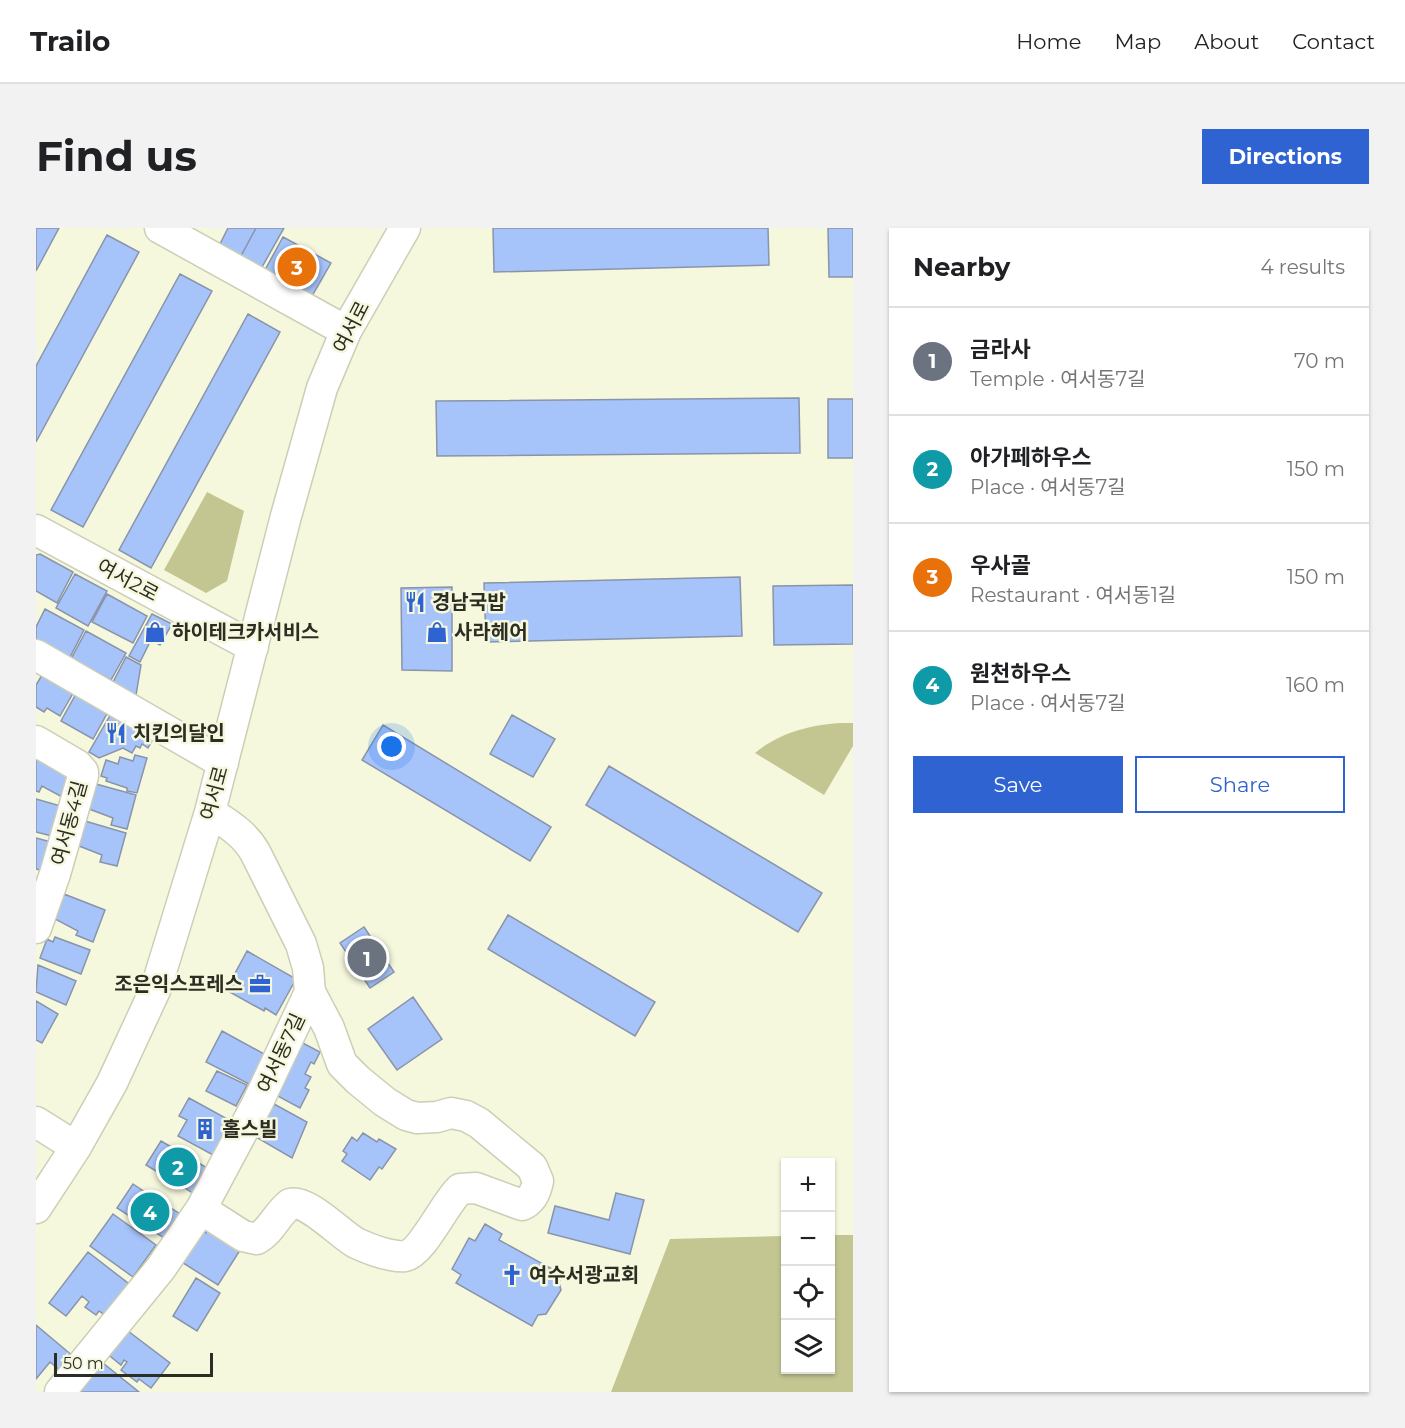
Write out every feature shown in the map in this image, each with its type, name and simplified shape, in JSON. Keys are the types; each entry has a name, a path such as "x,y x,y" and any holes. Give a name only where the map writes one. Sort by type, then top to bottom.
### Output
{"street":[{"path":"160,228 346,332"},
{"name":"여서로","path":"36,1208 76,1147 112,1083 156,987 210,812 322,388 346,332 405,228"},
{"name":"여서2로","path":"36,530 253,647"},
{"path":"36,655 223,763"},
{"name":"여서동4길","path":"36,741 77,765 83,772 55,873 36,928"},
{"name":"여서동7길","path":"201,1209 243,1236 257,1239 290,1204 302,1204 357,1243 400,1257 417,1250 460,1189 476,1188 522,1205 527,1203 534,1194 538,1181 532,1167 479,1123 466,1116 451,1113 437,1117 417,1118 406,1114 385,1102 342,1064 329,1028 310,992 308,968 301,944 255,852 240,832 210,812"},
{"name":"여서동7길","path":"60,1392 161,1268 201,1209 257,1104 310,992"},
{"path":"36,1122 76,1147"}],"green space":[{"path":"207,492 244,511 227,581 206,593 164,570"},
{"path":"853,723 853,746 824,795 755,753 776,739 801,729 827,724"},
{"path":"835,1235 853,1235 853,1392 611,1392 670,1239 781,1236 781,1374 835,1374"}],"building":[{"path":"36,228 59,228 36,271"},
{"path":"228,228 256,228 241,256 220,244"},
{"path":"256,228 284,228 262,267 241,256"},
{"path":"493,228 768,228 769,265 494,272"},
{"path":"828,228 853,228 853,277 829,277"},
{"path":"107,235 139,252 36,442 36,366"},
{"path":"283,237 331,263 312,296 265,270"},
{"path":"180,274 212,291 83,527 51,510"},
{"path":"248,314 280,332 151,568 119,550"},
{"path":"799,398 800,453 437,456 436,401"},
{"path":"828,399 853,399 853,458 828,458"},
{"path":"40,554 73,572 57,603 36,591 36,555"},
{"path":"75,574 107,591 88,626 56,608"},
{"path":"740,577 742,636 486,642 484,583"},
{"path":"853,585 853,644 774,645 773,586"},
{"path":"452,587 452,671 402,670 401,588"},
{"path":"107,594 147,616 133,643 92,622"},
{"path":"45,609 84,630 70,657 36,642 36,627"},
{"name":"하이테크카서비스","path":"152,614 172,624 160,645 151,640 140,662 129,656"},
{"path":"86,631 126,653 111,680 71,659"},
{"path":"126,657 141,665 135,701 110,688"},
{"path":"45,670 76,688 60,716 47,708 44,712 36,707 36,685"},
{"path":"77,692 109,710 93,739 61,721"},
{"path":"112,712 154,737 148,748 142,744 140,748 136,746 132,753 123,748 99,758 89,752"},
{"path":"512,715 555,739 533,777 490,754"},
{"path":"383,725 551,827 530,861 362,760"},
{"path":"36,751 73,780 64,798 42,786 39,792 36,791"},
{"path":"135,755 147,758 137,793 127,791 127,788 106,781 107,778 101,776 106,760 118,764 120,757 133,761"},
{"path":"609,766 822,893 798,932 586,805"},
{"path":"96,784 136,795 127,829 111,825 113,818 89,809"},
{"path":"36,799 64,807 56,837 36,832"},
{"path":"85,821 126,833 117,866 100,862 102,855 79,846"},
{"path":"36,838 55,843 48,872 36,869"},
{"path":"64,894 105,910 93,942 76,935 78,931 55,919"},
{"path":"508,915 655,1002 635,1036 488,949"},
{"path":"364,927 394,972 370,988 340,943"},
{"path":"55,937 90,950 81,974 40,958 47,939 53,942"},
{"path":"247,951 296,979 276,1015 226,990"},
{"path":"38,965 76,981 66,1005 36,992"},
{"path":"413,997 442,1039 397,1070 368,1029"},
{"path":"36,1001 58,1014 42,1043 36,1040"},
{"path":"222,1031 266,1055 251,1085 206,1062"},
{"path":"297,1040 320,1052 314,1064 311,1062 305,1074 311,1077 305,1088 309,1090 300,1108 274,1094"},
{"path":"217,1071 247,1085 236,1106 206,1091"},
{"name":"홀스빌","path":"189,1098 231,1121 213,1155 178,1136 187,1120 179,1116"},
{"path":"274,1104 307,1122 292,1158 251,1134"},
{"path":"363,1133 377,1142 379,1139 396,1149 382,1169 379,1167 370,1180 342,1161 347,1154 343,1151 352,1137 357,1141"},
{"path":"161,1141 209,1169 194,1194 182,1186 184,1183 176,1179 174,1182 146,1165"},
{"path":"133,1184 160,1202 158,1205 166,1210 168,1206 180,1214 164,1238 117,1208"},
{"path":"616,1193 644,1200 630,1254 548,1233 555,1206 609,1220"},
{"path":"113,1214 156,1245 133,1277 90,1246"},
{"name":"여수서광교회","path":"485,1224 502,1234 499,1240 563,1275 559,1282 561,1290 546,1314 538,1315 532,1326 456,1283 461,1275 452,1269 469,1238 475,1241"},
{"path":"210,1227 242,1247 218,1285 180,1261 200,1229 206,1233"},
{"path":"88,1252 133,1287 109,1318 99,1311 96,1315 85,1307 89,1302 82,1296 66,1316 49,1303"},
{"path":"196,1278 220,1293 197,1331 173,1316"},
{"path":"36,1325 74,1357 62,1372 50,1362 36,1379"},
{"path":"128,1331 170,1363 151,1388 139,1379 137,1382 121,1370 127,1362 124,1360 121,1365 105,1352"},
{"path":"98,1359 139,1392 81,1392 75,1387"}],"place":[{"name":"우사골","path":"297,267"},
{"name":"경남국밥","path":"415,602"},
{"name":"하이테크카서비스","path":"155,632"},
{"name":"사라헤어","path":"437,632"},
{"name":"치킨의달인","path":"116,733"},
{"name":"금라사","path":"367,958"},
{"name":"조은익스프레스","path":"260,984"},
{"name":"홀스빌","path":"205,1129"},
{"name":"아가페하우스","path":"178,1167"},
{"name":"원천하우스","path":"150,1212"},
{"name":"여수서광교회","path":"512,1275"}]}
